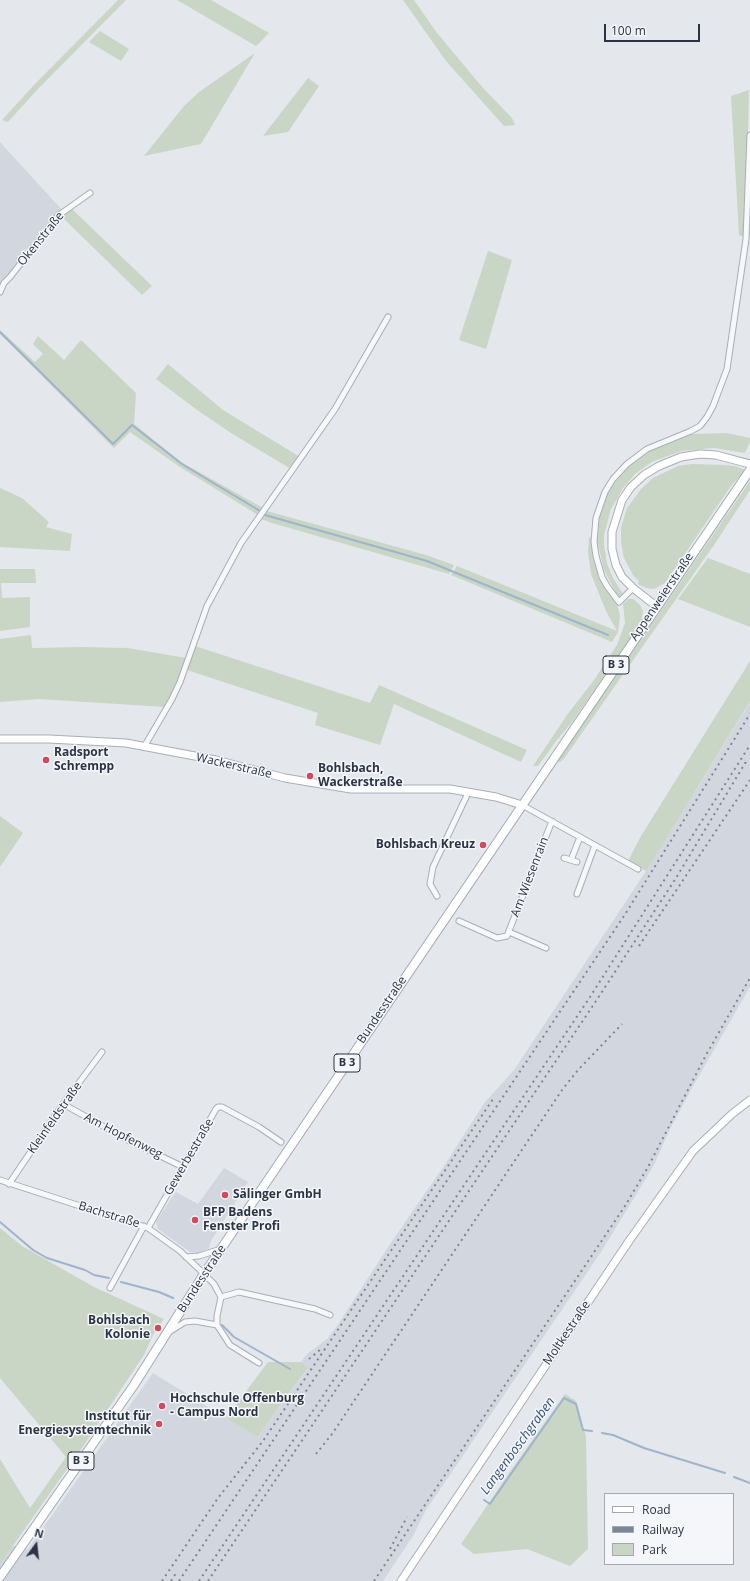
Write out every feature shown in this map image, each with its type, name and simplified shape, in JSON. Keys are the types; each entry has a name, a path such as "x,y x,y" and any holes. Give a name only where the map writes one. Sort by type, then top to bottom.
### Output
{"main road":[{"name":"Appenweierstraße","path":"522,805 750,470"},
{"name":"Bundesstraße","path":"0,1577 134,1386 168,1334 204,1274 522,805"}],"street":[{"path":"633,588 619,602 602,577 594,542 596,518 605,492 613,479 627,464 647,449 700,426 713,406 727,369 746,239 750,135"},
{"name":"Okenstraße","path":"0,292 4,283 59,215 90,193"},
{"path":"144,746 172,699 180,682 207,606 242,543 335,409 388,317"},
{"path":"656,606 633,588 622,577 616,565 612,549 612,532 622,500 631,487 644,475 659,466 681,457 700,454 716,455 750,464"},
{"name":"Wackerstraße","path":"0,739 49,739 114,742 144,746 216,760 284,778 351,789 450,789 496,797 522,805 638,869"},
{"path":"437,896 430,884 433,867 468,793"},
{"name":"Am Wiesenrain","path":"459,921 497,938 507,936 552,821"},
{"path":"570,860 580,837"},
{"path":"577,894 595,845"},
{"path":"564,858 577,862"},
{"name":"Am Wiesenrain","path":"509,932 546,948"},
{"name":"Kleinfeldstraße","path":"9,1184 63,1104 102,1052"},
{"name":"Moltkestraße","path":"401,1581 624,1248 693,1152 732,1114 750,1100"},
{"name":"Am Hopfenweg","path":"63,1104 128,1140 183,1167"},
{"name":"Gewerbestraße","path":"146,1227 218,1107 222,1107 259,1127 281,1142"},
{"name":"Bachstraße","path":"0,1180 146,1227 186,1257 214,1284 221,1297"},
{"path":"110,1288 146,1227"},
{"path":"186,1257 199,1256 222,1249"},
{"path":"259,1364 230,1345 217,1325 217,1316 221,1297 240,1292 315,1309 330,1315"},
{"path":"168,1334 185,1322 195,1321 217,1325"}],"shaded area":[{"path":"0,142 62,210 49,223 11,273 0,284"},
{"path":"750,702 750,987 692,1088 668,1133 655,1163 601,1252 426,1510 413,1536 383,1581 0,1581 0,1543 28,1549 153,1373 257,1437 308,1369 301,1362 306,1355 328,1338 337,1326 485,1102 514,1070 656,856"},
{"path":"224,1168 248,1182 211,1241 209,1248 199,1253 190,1252 158,1229 156,1221 176,1192 198,1204"}],"green space":[{"path":"118,0 126,0 36,91 8,122 2,120 34,85"},
{"path":"177,0 211,0 269,33 256,46"},
{"path":"403,0 414,0 437,33 483,88 512,118 515,125 504,126 446,61"},
{"path":"100,31 129,49 121,61 89,42"},
{"path":"255,53 201,144 144,156 184,106 199,92"},
{"path":"308,78 319,86 288,132 263,136"},
{"path":"749,90 744,237 739,235 731,96"},
{"path":"71,208 152,286 142,295 61,216"},
{"path":"488,251 512,260 486,349 459,340"},
{"path":"0,330 35,362 43,354 33,344 38,336 64,360 81,340 136,393 134,424 181,462 263,508 258,515 180,467 130,432 114,448 0,334"},
{"path":"168,364 223,410 300,457 291,469 231,433 197,410 156,379"},
{"path":"727,433 750,438 750,442 745,453 714,448 681,451 652,462 636,473 623,488 611,509 604,535 607,564 613,578 623,594 620,596 617,595 604,570 597,540 600,513 609,490 628,467 649,451 693,434"},
{"path":"692,464 735,466 746,470 731,486 665,583 654,589 646,588 638,584 639,581 633,575 624,558 621,542 621,527 627,508 641,489 653,478 678,466"},
{"path":"750,481 750,490 714,545 563,760 557,762"},
{"path":"0,488 22,498 49,522 46,527 72,534 70,551 0,547"},
{"path":"267,511 426,555 454,565 449,574 272,523 261,519"},
{"path":"589,537 591,538 594,558 617,604 620,615 618,632 612,642 451,575 457,566 617,631 606,611 591,574 588,552"},
{"path":"708,558 750,574 750,627 678,599"},
{"path":"0,569 35,569 36,583 1,583 2,598 30,597 30,627 0,631"},
{"path":"628,599 633,599 640,605 643,611 641,624 572,722 538,766 533,766 617,645 625,623 623,604"},
{"path":"31,635 32,648 128,648 186,658 179,678 165,707 39,699 0,702 0,639"},
{"path":"195,646 370,703 379,685 527,750 521,762 394,704 380,745 315,725 318,713 187,670"},
{"path":"750,661 750,701 646,871 628,861 641,836"},
{"path":"0,816 23,833 0,867"},
{"path":"0,1228 22,1246 94,1287 164,1319 153,1335 144,1355 82,1448 0,1564 0,1459 30,1508 66,1457 0,1378"},
{"path":"268,1362 301,1362 308,1368 257,1437 226,1418"},
{"path":"565,1394 576,1401 586,1437 588,1549 570,1566 527,1549 474,1554 461,1544"}],"waterway":[{"path":"0,332 113,444 132,425 182,464 260,511"},
{"path":"265,515 427,561 608,635"},
{"path":"0,1222 33,1250 47,1258 85,1270 94,1275 109,1278"},
{"path":"121,1282 159,1292 173,1298"},
{"path":"222,1325 234,1337 290,1369"},
{"name":"Langenboschgraben","path":"484,1500 490,1504 564,1398 576,1404 583,1430 592,1431"},
{"name":"Langenboschgraben","path":"602,1433 613,1435 644,1448 725,1473"},
{"name":"Langenboschgraben","path":"734,1477 750,1483"}],"railway":[{"path":"179,1581 624,916 750,714"},
{"path":"199,1581 590,997 750,745"},
{"path":"208,1581 596,1001 676,878 747,760"},
{"path":"639,946 750,780"},
{"path":"374,1581 625,1206 648,1167 706,1055 750,978"},
{"path":"316,1454 332,1434 562,1090 578,1070 622,1024"},
{"path":"162,1581 218,1498 263,1441 493,1099"},
{"path":"309,1359 321,1349"},
{"path":"390,1549 407,1517"},
{"path":"171,1581 176,1573"}],"place":[{"name":"Radsport Schrempp","path":"46,760"},
{"name":"Bohlsbach, Wackerstraße","path":"310,776"},
{"name":"Bohlsbach Kreuz","path":"483,845"},
{"name":"Sälinger GmbH","path":"225,1195"},
{"name":"BFP Badens Fenster Profi","path":"195,1220"},
{"name":"Bohlsbach Kolonie","path":"158,1328"},
{"name":"Hochschule Offenburg - Campus Nord","path":"162,1406"},
{"name":"Institut für Energiesystemtechnik","path":"159,1424"}]}
